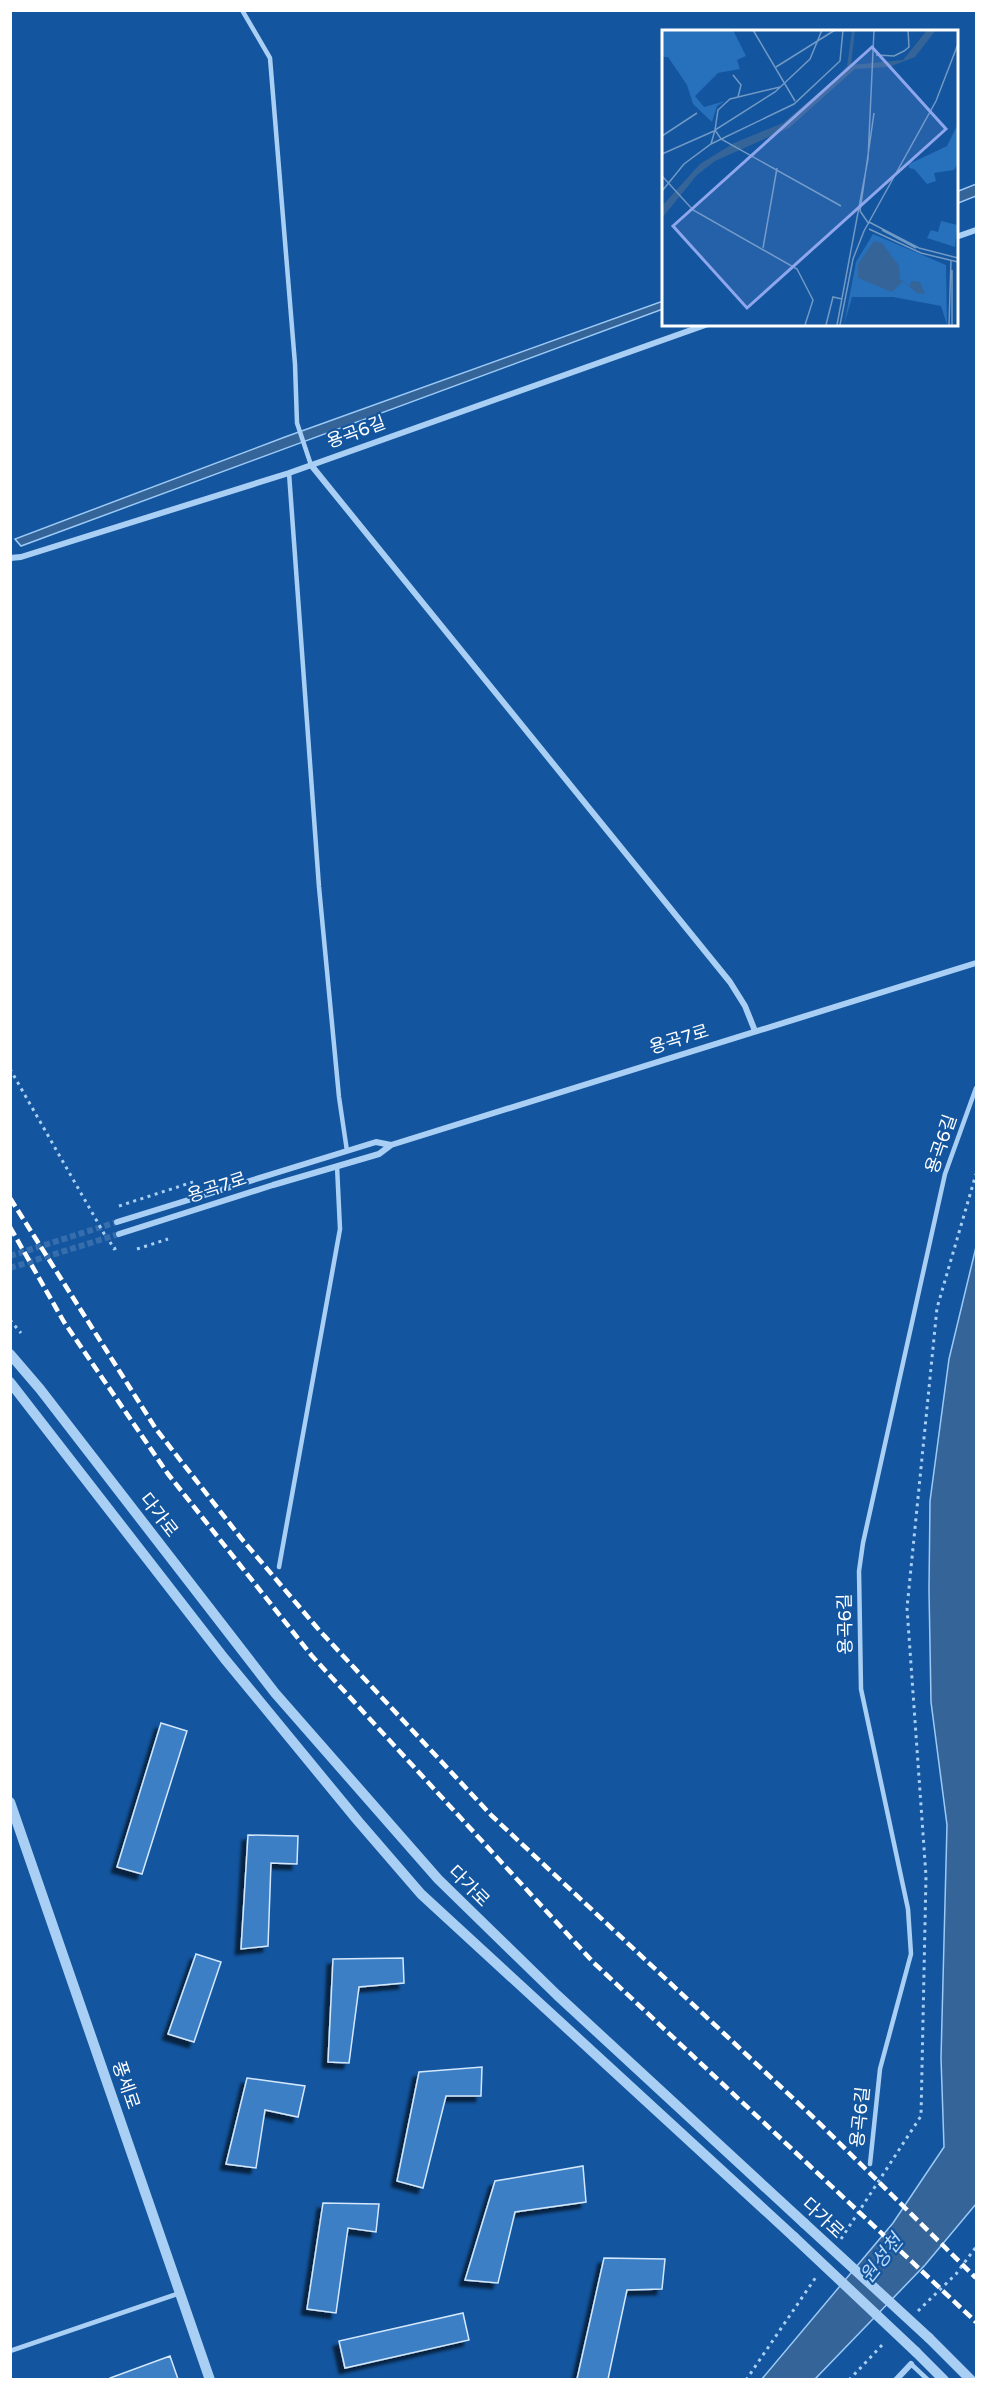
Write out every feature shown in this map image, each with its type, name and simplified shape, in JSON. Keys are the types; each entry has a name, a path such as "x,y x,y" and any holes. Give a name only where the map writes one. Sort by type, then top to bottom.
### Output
{"street":[{"path":"957,237 976,230"},
{"name":"용곡6길","path":"10,558 21,557 289,473 702,326"},
{"path":"311,465 730,982 745,1006 755,1031"},
{"name":"용곡7로","path":"119,1234 379,1154 391,1145 976,963"},
{"name":"용곡7로","path":"117,1222 376,1142 391,1145"},
{"name":"다가로","path":"10,1354 40,1389 275,1693 438,1879 557,1995 929,2338 970,2379"},
{"name":"다가로","path":"10,1382 224,1659 421,1894 794,2237 944,2379"},
{"name":"풍세로","path":"10,1802 210,2379"},
{"path":"896,2379 911,2364"}],"lane":[{"path":"242,10 270,58 296,364 297,423 311,465"},
{"path":"289,473 319,887 339,1098 347,1151"},
{"name":"용곡6길","path":"870,2164 880,2069 910,1953 908,1909 861,1689 860,1571 866,1531 945,1174 976,1088"},
{"path":"279,1568 340,1229 337,1166"},
{"path":"10,2351 180,2293"},
{"path":"911,2364 928,2379"}],"path":[{"path":"10,1069 114,1249 125,1245"},
{"path":"837,2244 921,2116 926,1876 907,1608 937,1308 976,1174"},
{"path":"119,1206 193,1182"},
{"path":"136,1249 168,1239"},
{"path":"10,1320 21,1333"},
{"path":"746,2379 818,2274"}],"water":[{"path":"976,184 976,196 957,204 957,192"},
{"path":"662,301 662,309 21,546 15,539 285,437"},
{"name":"원성천","path":"976,1247 976,2204 925,2265 815,2379 761,2380 893,2223 944,2147 941,2058 947,1825 931,1702 930,1501 949,1359"}],"building":[{"path":"161,1723 187,1731 142,1874 117,1867"},
{"path":"248,1835 298,1836 297,1864 271,1863 268,1946 241,1949"},
{"path":"196,1954 221,1962 194,2042 168,2034"},
{"path":"403,1958 404,1983 359,1987 349,2063 328,2062 333,1959"},
{"path":"482,2067 481,2096 446,2096 423,2188 397,2181 419,2072"},
{"path":"247,2078 305,2086 298,2117 265,2110 256,2168 226,2164"},
{"path":"583,2166 586,2202 515,2212 498,2283 465,2280 495,2181"},
{"path":"323,2203 379,2204 376,2232 348,2228 336,2313 307,2309"},
{"path":"604,2258 665,2259 662,2289 627,2290 608,2379 577,2379"},
{"path":"463,2313 469,2340 345,2368 339,2341"},
{"path":"170,2356 178,2379 110,2379 110,2378"}],"tunnel":[{"path":"10,1256 117,1222"},
{"path":"10,1268 119,1234"}],"railway":[{"path":"10,1198 156,1429 241,1538 319,1630 492,1816 813,2117 976,2278"},
{"path":"10,1227 64,1322 168,1474 312,1656 594,1963 976,2322"}]}
